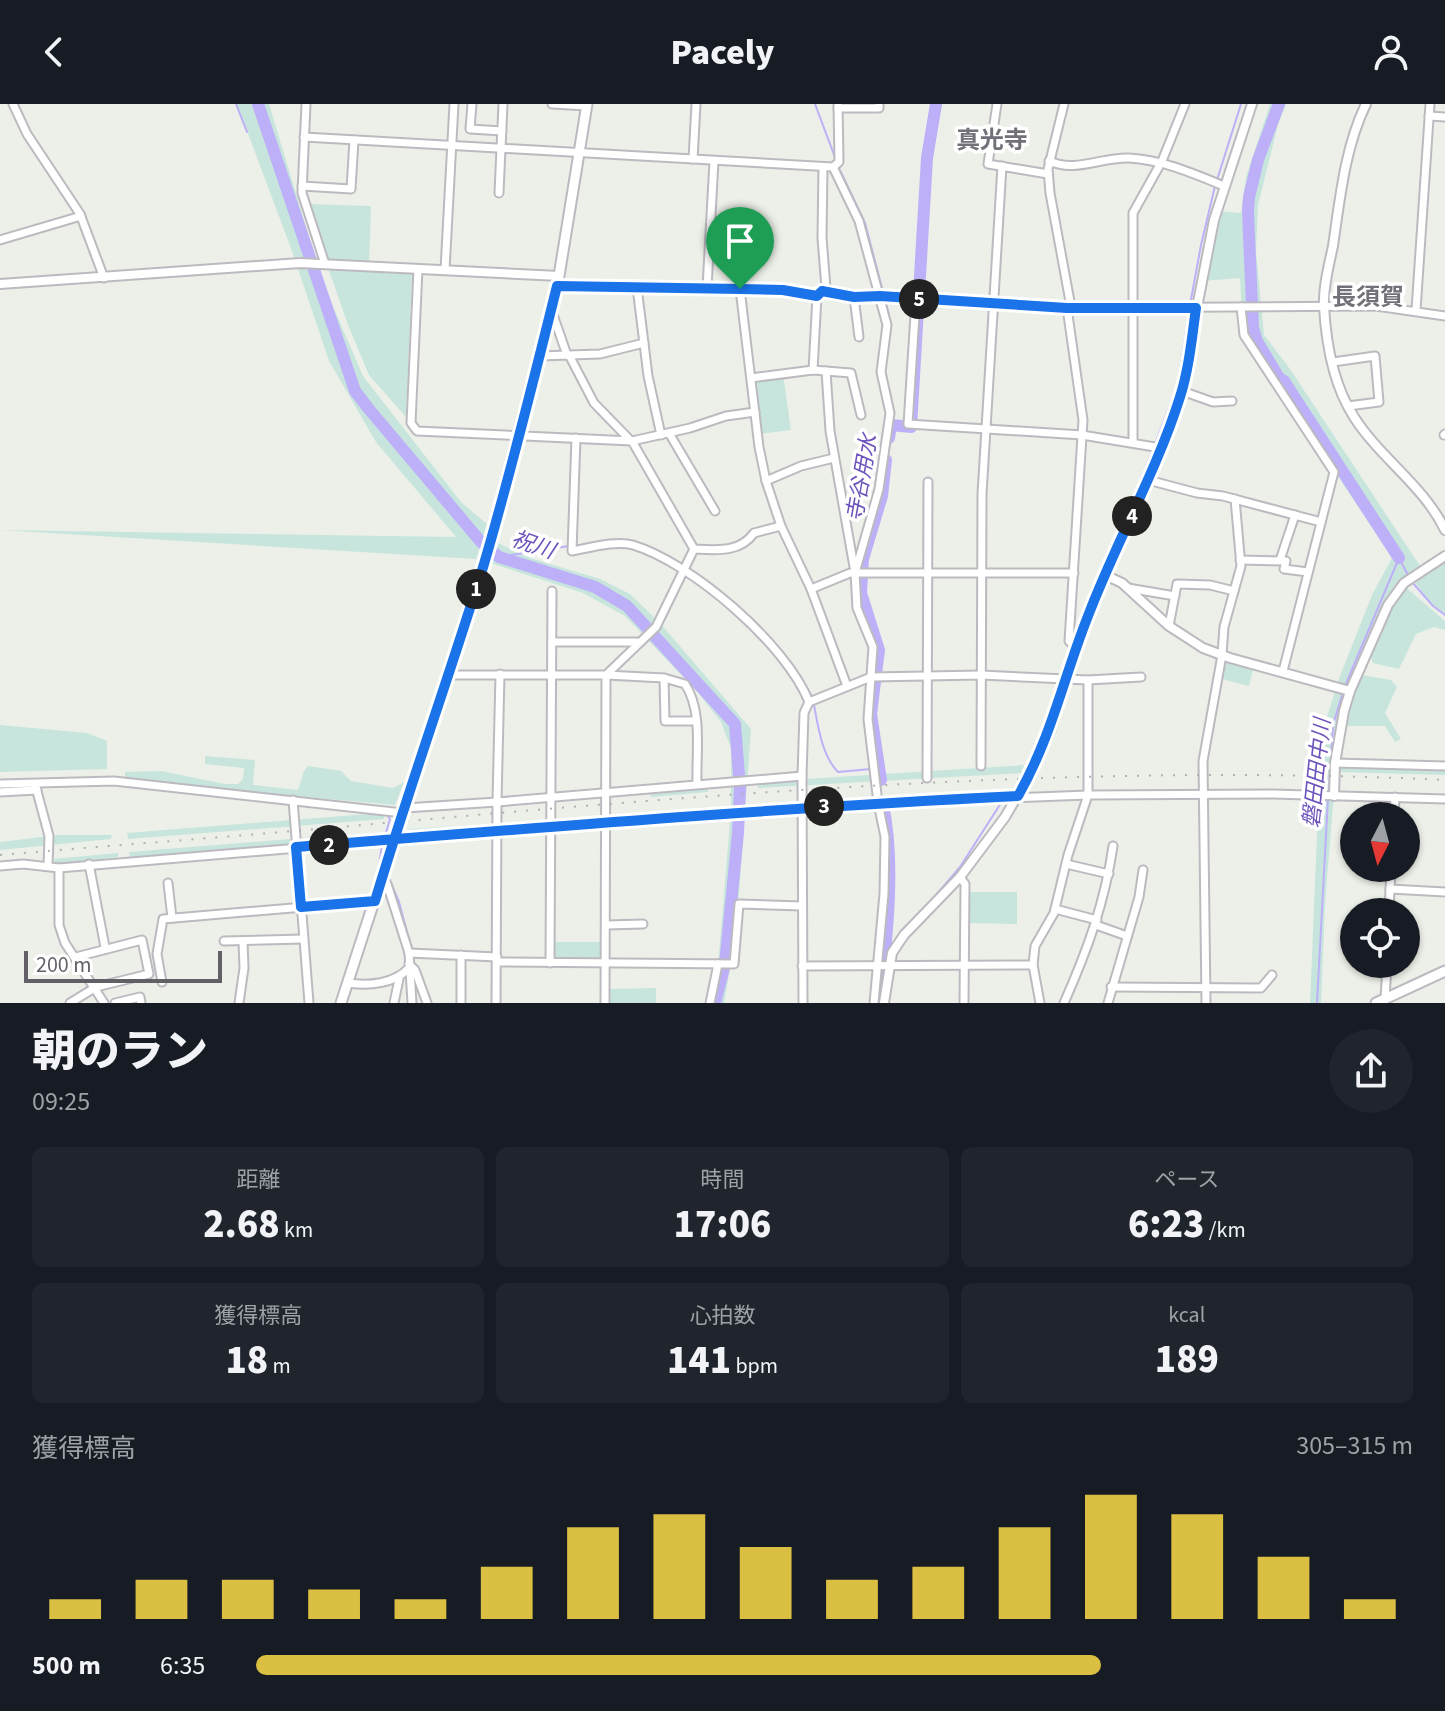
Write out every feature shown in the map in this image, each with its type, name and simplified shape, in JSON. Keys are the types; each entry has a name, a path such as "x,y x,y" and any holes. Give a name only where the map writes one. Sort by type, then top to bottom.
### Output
{"main road":[{"path":"341,1003 486,557 558,281 587,105"},
{"path":"1381,1001 1445,971"}],"street":[{"path":"13,104 27,134 81,216 104,278"},
{"path":"306,104 302,193 324,264"},
{"path":"445,270 454,104"},
{"path":"472,104 470,129 502,131"},
{"path":"499,193 503,104"},
{"path":"552,104 587,105"},
{"path":"693,159 696,104"},
{"path":"304,137 833,167 839,162 838,106 879,108 879,104"},
{"path":"997,104 988,164 1048,174"},
{"path":"1064,104 1048,174 1083,420 1069,641 1076,649"},
{"path":"1133,443 1133,213 1162,161 1185,104"},
{"path":"884,1003 892,953 904,935 960,877 1018,796 1046,741 1076,649 1182,391 1196,308 1224,186 1252,104"},
{"path":"1366,104 1352,137 1324,305 1333,362 1348,406 1366,434 1423,495 1445,530"},
{"path":"1416,310 1430,104"},
{"path":"1429,116 1445,117"},
{"path":"302,186 351,189 354,140"},
{"path":"1049,161 1069,166 1125,158 1162,161 1224,186"},
{"path":"707,288 714,161"},
{"path":"981,766 986,429 1002,166"},
{"path":"819,293 826,288 822,238 823,167"},
{"path":"833,167 859,221 887,325 881,372 890,413 879,489 855,573"},
{"path":"0,240 81,216"},
{"path":"0,284 300,263 445,270 637,287 783,290 854,297 1069,308 1376,306 1445,316"},
{"path":"418,269 411,423 417,431 630,440 665,434 726,416 755,412"},
{"path":"637,287 648,376 665,434 715,511"},
{"path":"740,289 766,481 781,526 811,589 847,686"},
{"path":"813,370 819,293"},
{"path":"854,297 859,337"},
{"path":"916,299 908,424 1082,435 1161,448"},
{"path":"1241,307 1244,335 1334,472 1283,671"},
{"path":"551,309 568,355 594,403 630,440 694,549"},
{"path":"540,356 600,354 644,343"},
{"path":"1333,362 1375,356 1379,402 1348,406"},
{"path":"751,378 813,370 851,373 861,415"},
{"path":"826,371 834,458 855,573 857,608 873,647 868,719 885,837 884,894 874,1003"},
{"path":"1182,391 1213,402 1232,401"},
{"path":"576,438 572,551 632,544 684,569 730,605 777,651 795,674 809,702"},
{"path":"766,481 801,466 834,458"},
{"path":"1148,480 1321,522"},
{"path":"927,778 928,482"},
{"path":"1206,1003 1203,761 1224,627 1240,560 1235,499"},
{"path":"1280,560 1295,515"},
{"path":"694,549 727,550 748,541 754,533 781,526"},
{"path":"605,1003 606,675 656,627 694,549"},
{"path":"1334,796 1340,728 1350,691 1396,592 1422,569 1445,556"},
{"path":"1240,560 1286,561 1284,569 1308,572"},
{"path":"811,589 855,573 1074,573"},
{"path":"1105,575 1128,588 1187,639 1222,655 1350,691"},
{"path":"1169,626 1177,584 1210,585 1234,591"},
{"path":"1128,588 1175,596"},
{"path":"550,963 552,591"},
{"path":"552,642 637,642"},
{"path":"496,1003 500,674"},
{"path":"449,675 606,675 664,678 685,684 693,696 697,783"},
{"path":"803,1003 802,776 804,713 809,702 871,677 981,675 1088,680 1141,677"},
{"path":"664,678 665,721 696,721"},
{"path":"1040,1003 1033,965 1035,946 1055,909 1088,795 1088,680"},
{"path":"1335,763 1445,766"},
{"path":"0,792 114,781 404,810 802,776"},
{"path":"0,784 36,787"},
{"path":"36,787 49,836 48,866"},
{"path":"0,866 23,864 59,868 803,808 1018,796 1445,799"},
{"path":"1395,797 1395,802"},
{"path":"293,800 309,1003"},
{"path":"1064,1003 1096,923 1113,846"},
{"path":"89,864 105,947"},
{"path":"1066,864 1109,874"},
{"path":"59,868 59,925 65,943 104,1003"},
{"path":"1108,1003 1139,897 1143,870"},
{"path":"382,877 409,953 412,1003"},
{"path":"960,877 965,884 964,1003"},
{"path":"1390,882 1390,898"},
{"path":"168,883 172,918"},
{"path":"1390,889 1445,892"},
{"path":"162,982 157,961 160,920 375,901"},
{"path":"409,953 550,963 734,964 739,904 802,906"},
{"path":"1055,909 1127,936"},
{"path":"606,925 643,924"},
{"path":"224,941 303,939"},
{"path":"70,1003 96,987 149,974 142,940 105,947 76,957"},
{"path":"239,1003 244,968 243,941"},
{"path":"461,955 461,1003"},
{"path":"710,1003 718,964"},
{"path":"802,966 1033,965"},
{"path":"394,1003 399,979 409,966"},
{"path":"409,966 415,970 427,1003"},
{"path":"1111,987 1261,988 1272,975"},
{"path":"1381,1001 1385,978"},
{"path":"348,983 363,985 399,979"},
{"path":"115,1003 140,997 141,1003"}],"shaded area":[{"path":"237,104 269,104 323,283 363,376 461,502 487,524 476,559 0,530 456,537 376,442 329,361"},
{"path":"1270,104 1286,104 1258,205 1256,252 1264,335 1290,369 1422,569 1445,557 1445,614 1430,603 1412,578 1403,585 1445,621 1445,630 1434,627 1416,634 1399,669 1373,663 1370,654 1350,691 1334,792 1321,1003 1310,1003 1318,811 1327,717 1372,595 1392,558 1243,333 1240,278 1202,281 1217,211 1241,213 1246,177"},
{"path":"306,204 371,206 369,266 346,266 412,274 406,417 369,375 348,325"},
{"path":"783,374 791,430 759,434 751,378"},
{"path":"493,541 530,558 600,579 630,594 660,623 751,729 736,935 724,1003 710,1003 718,965 731,810 731,748 721,722 699,694 625,616 583,593 478,559"},
{"path":"1226,663 1253,670 1249,686 1222,679"},
{"path":"1362,675 1391,680 1397,687 1385,713 1401,739 1395,742 1385,726 1345,726 1350,703"},
{"path":"0,725 87,733 107,741 107,769 0,772"},
{"path":"205,756 255,760 253,785 298,790 308,766 341,771 351,781 393,788 404,782 395,805 125,777 125,772 161,771 225,784 238,784 243,779 244,768 205,764"},
{"path":"1341,763 1445,766 1445,775 1339,772"},
{"path":"1024,765 1021,773 758,788 757,782"},
{"path":"707,786 708,792 651,797 650,791"},
{"path":"710,807 711,814 616,821 615,814"},
{"path":"368,814 384,816 384,819 128,839 127,833"},
{"path":"492,824 493,830 409,836 409,829"},
{"path":"380,833 379,837 302,844 302,838"},
{"path":"58,835 112,835 111,839 0,850 0,842"},
{"path":"290,839 291,845 130,858 129,852"},
{"path":"118,853 118,857 55,864 54,859"},
{"path":"965,892 1017,892 1017,924 965,923"},
{"path":"551,942 603,942 603,961 552,961"},
{"path":"656,988 656,1003 605,1003 605,989"}],"waterway":[{"path":"236,104 247,132"},
{"name":"祝川","path":"258,104 355,391 368,408 481,542 499,557 595,587 627,606 735,724 740,788 738,833 725,964 715,1003"},
{"path":"815,104 836,160"},
{"name":"寺谷用水","path":"889,438 891,425 911,427 927,158 936,104"},
{"path":"1217,180 1241,104"},
{"path":"1279,104 1258,160 1249,197 1253,328 1257,341 1279,378 1284,381 1399,558"},
{"path":"838,166 865,223 889,315 885,374"},
{"path":"1190,305 1215,186"},
{"path":"1155,444 1178,384 1189,311"},
{"path":"1072,643 1153,450"},
{"name":"寺谷用水","path":"881,780 871,714 879,650 861,593 863,559 882,496 886,460"},
{"path":"575,546 588,544"},
{"path":"499,557 569,546"},
{"path":"1399,558 1409,577"},
{"name":"磐田田中川","path":"1345,686 1399,558"},
{"path":"688,568 699,577"},
{"path":"1412,582 1445,615"},
{"path":"1008,795 1013,794 1048,724 1070,649"},
{"path":"793,667 813,698"},
{"name":"磐田田中川","path":"1329,792 1333,725 1343,692"},
{"path":"814,705 824,749 838,772 871,769"},
{"path":"37,787 103,785"},
{"path":"228,797 290,804"},
{"name":"磐田田中川","path":"1317,1003 1328,798"},
{"path":"931,901 960,867 1001,803"},
{"path":"296,805 381,814"},
{"name":"寺谷用水","path":"880,1003 889,878 883,805"},
{"path":"384,839 390,819 387,815"},
{"path":"382,845 379,866 382,869"},
{"path":"387,874 399,902 410,943"},
{"path":"909,924 924,909"},
{"path":"885,953 897,939"}],"railway":[{"path":"0,855 649,801 914,784 1179,775 1445,780"}],"district":[{"name":"真光寺","path":"992,140"},
{"name":"長須賀","path":"1368,297"}],"route":[{"path":"740,289 557,286 484,561 449,675 405,808 395,839 375,901 301,907 296,847 395,839 606,823 730,812 1018,796 1051,729 1089,612 1148,480 1179,400 1196,308 1067,308 854,297 822,291 817,296 783,290 740,289"}]}
